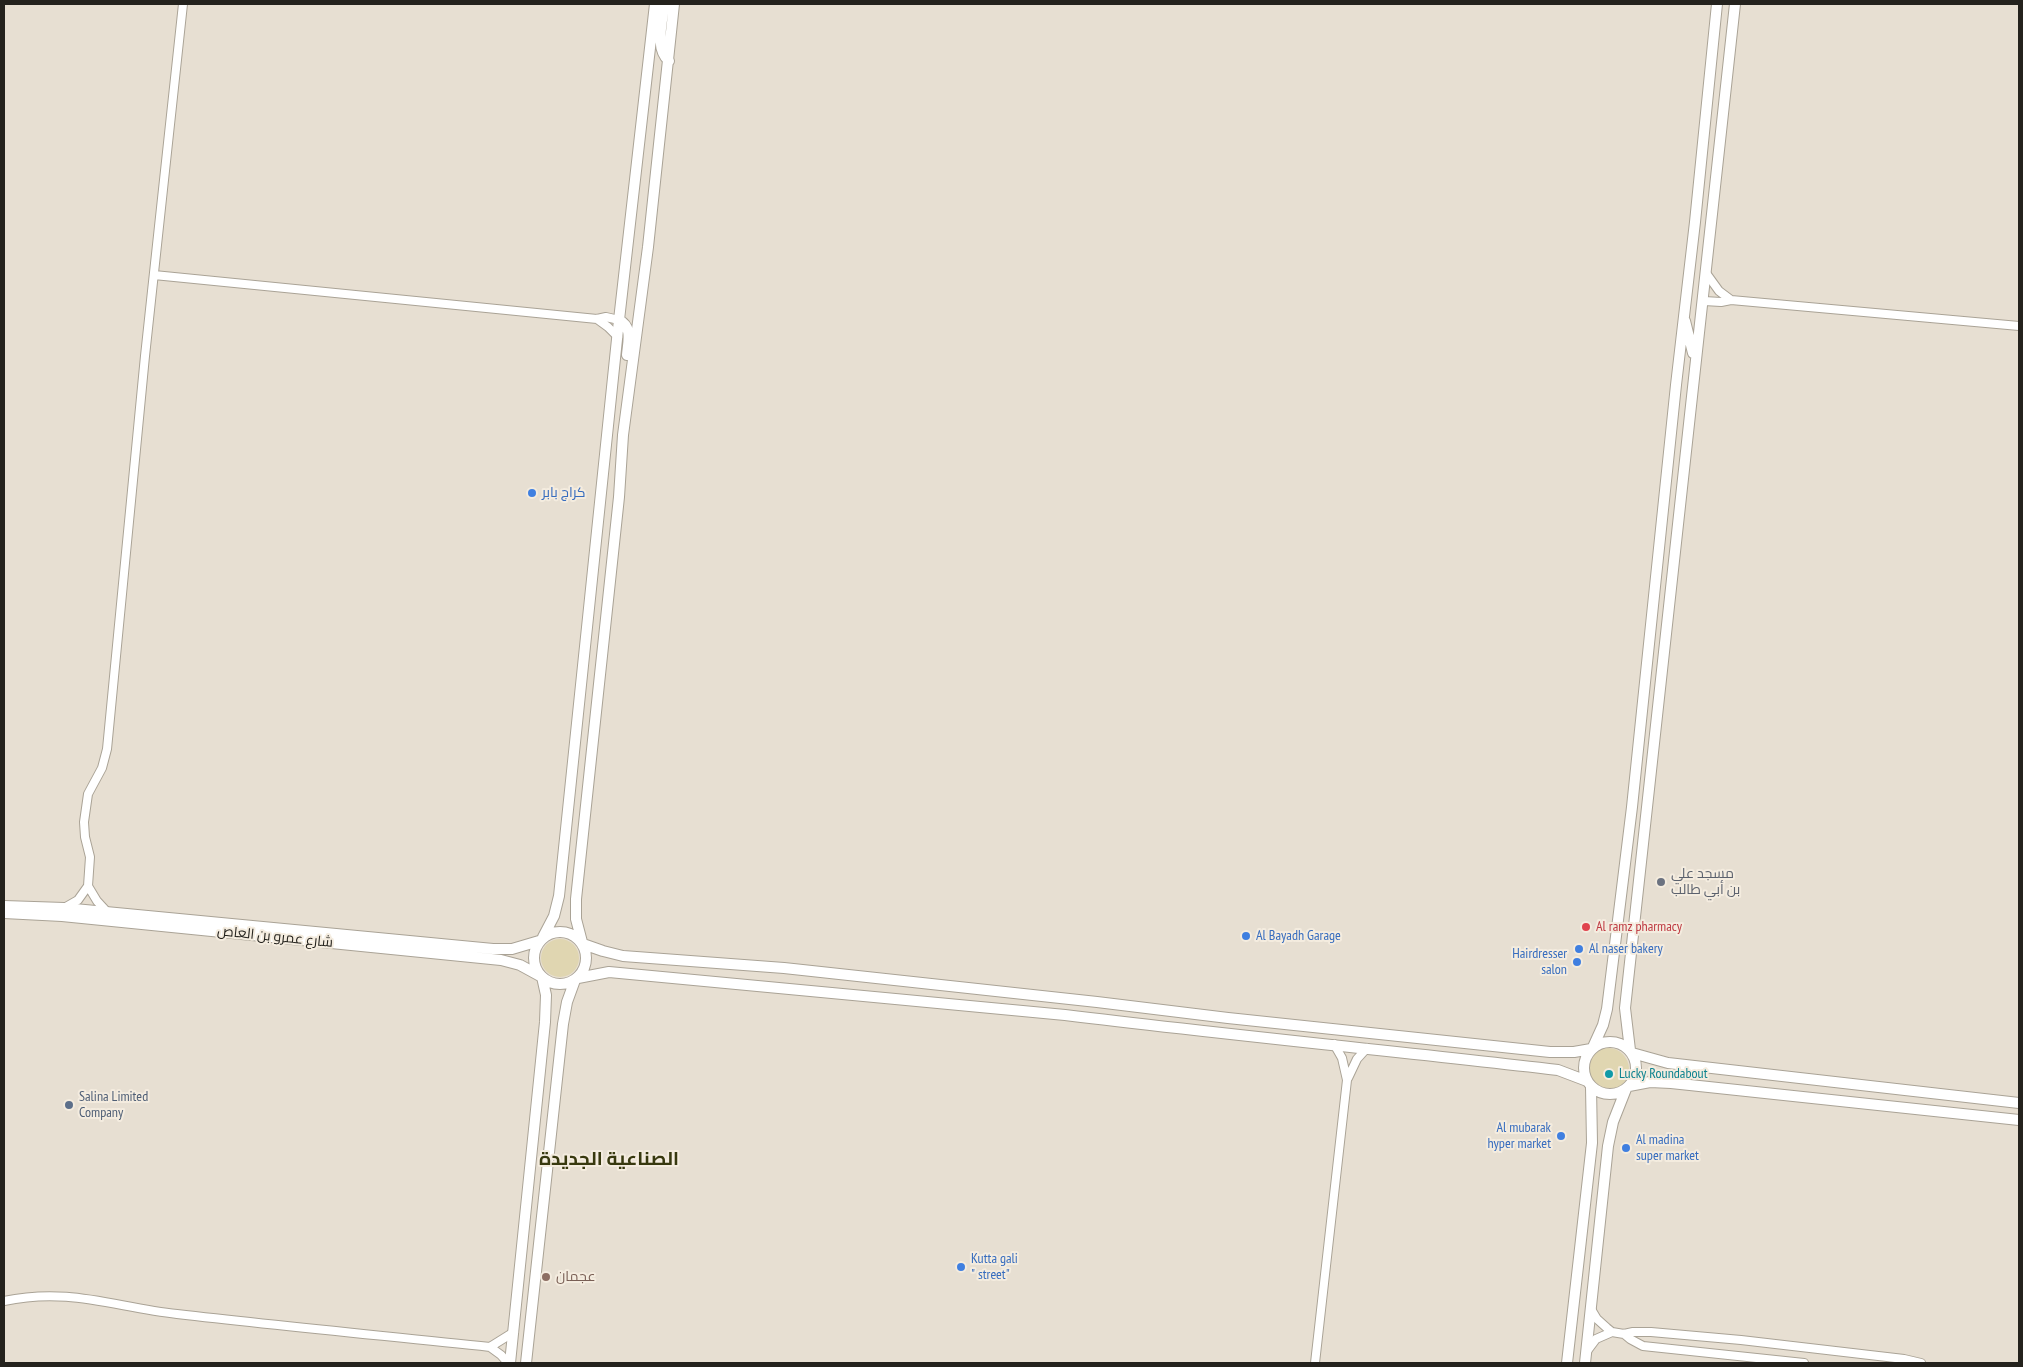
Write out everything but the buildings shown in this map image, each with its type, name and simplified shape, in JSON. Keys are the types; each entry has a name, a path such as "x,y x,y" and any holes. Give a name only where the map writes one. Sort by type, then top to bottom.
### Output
{"main road":[{"path":"655,4 619,320 559,896 554,916 536,947 534,959 535,966 542,977 548,981 562,984 598,973 614,973 1065,1015 1140,1025 1334,1044 1558,1070 1589,1084 1597,1091 1612,1094 1628,1087 1660,1082 2019,1120"},
{"path":"664,4 660,47 663,55 669,61"},
{"path":"526,1363 563,1024 567,1002 576,979 585,968 587,956 576,918 576,899 619,497 623,434 648,247 674,4"},
{"path":"1567,1363 1592,1143 1589,1084 1583,1064 1601,1032 1607,1009 1630,825 1717,4"},
{"path":"1585,1359 1610,1134 1616,1111 1634,1078 1636,1070 1631,1052 1625,1008 1695,356 1704,301 1734,4"},
{"path":"1692,254 1696,269 1693,292 1696,298 1704,301"},
{"path":"1684,318 1695,356"},
{"path":"619,320 627,326 629,332 625,372 630,379"},
{"name":"شارع عمرو بن العاص","path":"4,906 64,908 502,949 521,947 541,939"},
{"name":"شارع عمرو بن العاص","path":"4,913 62,916 501,960 520,965 542,977"},
{"path":"541,939 556,931 564,931 570,933 582,943 603,952 623,956 784,968 1550,1052 1574,1052 1592,1048 1600,1043 1616,1042 1631,1052 1649,1060 1668,1063 2019,1103"},
{"path":"509,1363 514,1332 546,1013 542,977"},
{"path":"1065,1015 1075,1013 1098,1015 1102,1007 1097,1002"},
{"path":"1140,1025 1138,1024 1138,1018 1142,1014 1167,1016 1178,1012"}],"street":[{"path":"64,908 78,900 88,886 90,857 85,837 84,822 88,794 102,768 107,749 183,4"},
{"path":"1706,273 1714,286 1731,300"},
{"path":"154,275 597,319 606,317 619,320"},
{"path":"1704,301 1721,302 1731,300 2019,326"},
{"path":"597,319 618,337"},
{"path":"88,886 97,901 108,913"},
{"path":"1334,1044 1342,1058 1347,1080"},
{"path":"1315,1363 1347,1080 1357,1059 1367,1048"},
{"path":"4,1301 44,1296 75,1297 177,1314 490,1347 509,1363"},
{"path":"1590,1307 1597,1319 1612,1332 1624,1334 1642,1331 1742,1340 1904,1359 1921,1363"},
{"path":"490,1347 514,1332"},
{"path":"1585,1359 1590,1346 1596,1339 1612,1332"},
{"path":"1624,1334 1630,1340 1643,1346 1804,1363"}],"sand":[{"path":"560,939 574,944 579,958 574,972 560,977 546,972 541,958 546,944"},
{"path":"1612,1048 1620,1051 1626,1057 1629,1069 1626,1081 1620,1087 1604,1090 1596,1087 1590,1081 1587,1065 1590,1057 1596,1051"}],"place":[{"name":"كراج بابر","path":"532,493"},
{"name":"مسجد علي بن أبي طالب","path":"1661,882"},
{"name":"Al ramz pharmacy","path":"1586,927"},
{"name":"Al Bayadh Garage","path":"1246,936"},
{"name":"Al naser bakery","path":"1579,949"},
{"name":"Hairdresser salon","path":"1577,962"},
{"name":"Lucky Roundabout","path":"1609,1074"},
{"name":"Salina Limited Company","path":"69,1105"},
{"name":"Al mubarak hyper market","path":"1561,1136"},
{"name":"Al madina super market","path":"1626,1148"},
{"name":"Kutta gali \" street\"","path":"961,1267"},
{"name":"عجمان","path":"546,1277"}],"district":[{"name":"الصناعية الجديدة","path":"609,1160"}]}
